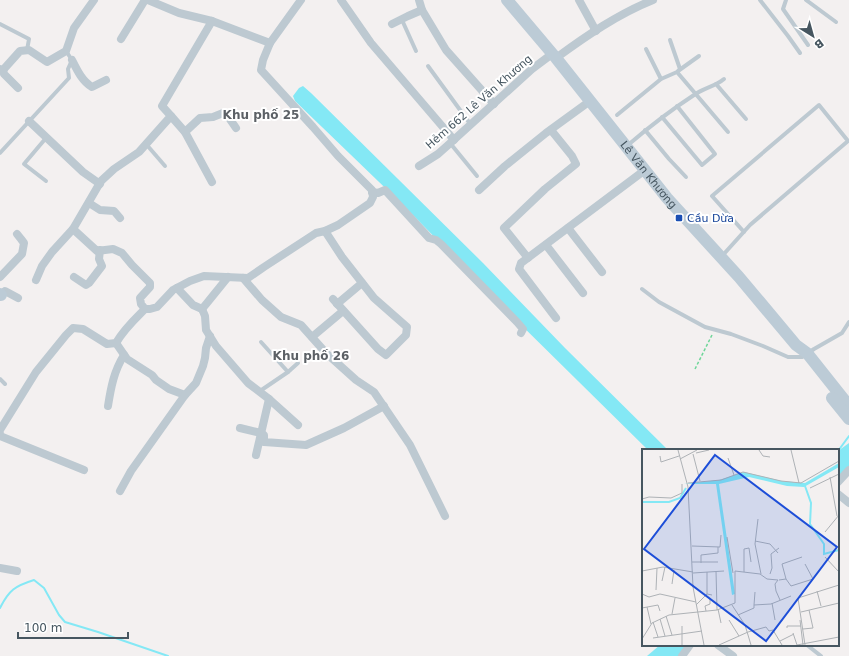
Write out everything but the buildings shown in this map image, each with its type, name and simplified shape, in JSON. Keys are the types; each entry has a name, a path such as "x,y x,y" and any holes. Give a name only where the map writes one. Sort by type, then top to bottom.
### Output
{"main road":[{"name":"Lê Văn Khương","path":"507,0 554,56 667,198 721,257 805,355 844,404"},
{"path":"844,404 849,419"}],"street":[{"path":"18,88 4,74 2,69 20,51 29,50 47,62 66,51 74,28 94,0"},
{"path":"121,39 147,0 179,13 212,21 270,43"},
{"path":"116,343 132,321 145,309 157,307 173,290 190,281 204,276 248,278 316,233 338,225 370,203 373,197 372,190 338,156 261,70 263,60 270,43 301,0"},
{"path":"341,0 371,43 452,142"},
{"path":"419,0 422,10 446,50 494,104"},
{"path":"579,0 596,31"},
{"name":"Hẻm 662 Lê Văn Khương","path":"419,166 438,154 452,142 532,69 633,8 648,1"},
{"path":"392,24 422,10"},
{"path":"212,21 162,106 185,132 212,182"},
{"path":"72,60 86,83 92,87 106,80"},
{"path":"479,190 505,166 550,130 590,101"},
{"path":"185,132 200,118 213,117 223,113 227,115 236,128"},
{"path":"36,280 42,266 52,252 73,229 101,182 114,169 139,152 171,116"},
{"path":"29,121 83,172 100,184"},
{"path":"528,258 504,228 545,189 576,164 572,156 550,130"},
{"path":"556,318 518,269 521,263 645,170"},
{"path":"372,192 378,193 385,190 429,238 436,240 441,244 517,322 523,329 521,333"},
{"path":"89,203 100,210 114,211 120,218"},
{"path":"568,228 602,272"},
{"path":"73,229 97,251 113,249 122,253 150,282 150,287 140,298 141,304 145,309"},
{"path":"325,231 342,257 374,298 406,327 406,335 386,354 378,349 338,304"},
{"path":"0,277 22,254 24,243 17,234"},
{"path":"546,245 583,293"},
{"path":"74,277 86,285 88,283 102,266 99,259 100,250"},
{"path":"202,309 208,304 228,277"},
{"path":"243,278 262,300 281,317 301,325 326,353 356,380 374,392 410,445 445,516"},
{"path":"312,338 338,304 362,283"},
{"path":"177,288 193,305 202,309 205,316 206,330 216,346 248,384 269,399 298,425"},
{"path":"0,295 5,291 18,298"},
{"path":"0,430 36,372 66,334 73,328 83,329 108,344 116,343"},
{"path":"120,491 131,471 196,383 203,366 210,336"},
{"path":"116,343 127,359 152,375 156,380 169,389 186,395"},
{"path":"108,406 111,383 118,364 124,355"},
{"path":"256,455 269,399"},
{"path":"262,433 264,435 264,442 306,445 384,406"},
{"path":"240,428 262,433"},
{"path":"0,434 0,436 84,470"},
{"path":"839,481 849,470"},
{"path":"839,495 849,503"},
{"path":"0,568 18,571"},
{"path":"682,656 689,646"},
{"path":"719,646 733,656"}],"lane":[{"path":"760,0 800,53"},
{"path":"786,0 783,9 808,45"},
{"path":"806,0 836,22"},
{"path":"402,19 416,51"},
{"path":"0,24 29,39 27,50"},
{"path":"670,40 678,71 728,132"},
{"path":"646,49 661,79"},
{"path":"0,153 69,78 68,69 72,60 66,51"},
{"path":"617,115 661,79 678,71 699,56"},
{"path":"428,66 471,125"},
{"path":"626,146 677,106 724,79"},
{"path":"716,84 746,119"},
{"path":"721,257 744,232 750,225 848,141 819,104 712,196 744,232"},
{"path":"662,117 702,165 715,154 677,106"},
{"path":"645,130 686,177"},
{"path":"46,181 24,164 47,138"},
{"path":"452,142 477,176"},
{"path":"146,144 165,166"},
{"path":"642,289 659,302 705,327 731,334 763,346 788,358 805,355 842,333 849,322"},
{"path":"261,342 288,372"},
{"path":"260,392 298,363"},
{"path":"0,378 5,384"},
{"path":"808,646 821,656"}],"path":[{"path":"695,369 714,329"}],"water":[{"path":"303,86 311,93 483,263 565,348 667,449 647,449 504,308 406,208 295,101 293,96 299,88"},
{"path":"849,443 849,469 839,478 839,450"},
{"path":"659,646 688,646 680,656 647,656"}],"waterway":[{"path":"839,450 849,436"},
{"path":"0,608 6,597 13,590 22,584 34,580 44,588 59,615 65,622 168,656"}],"place":[{"name":"Cầu Dừa","path":"679,218"}],"district":[{"name":"Khu phố 25","path":"261,115"},
{"name":"Khu phố 26","path":"311,356"}]}
